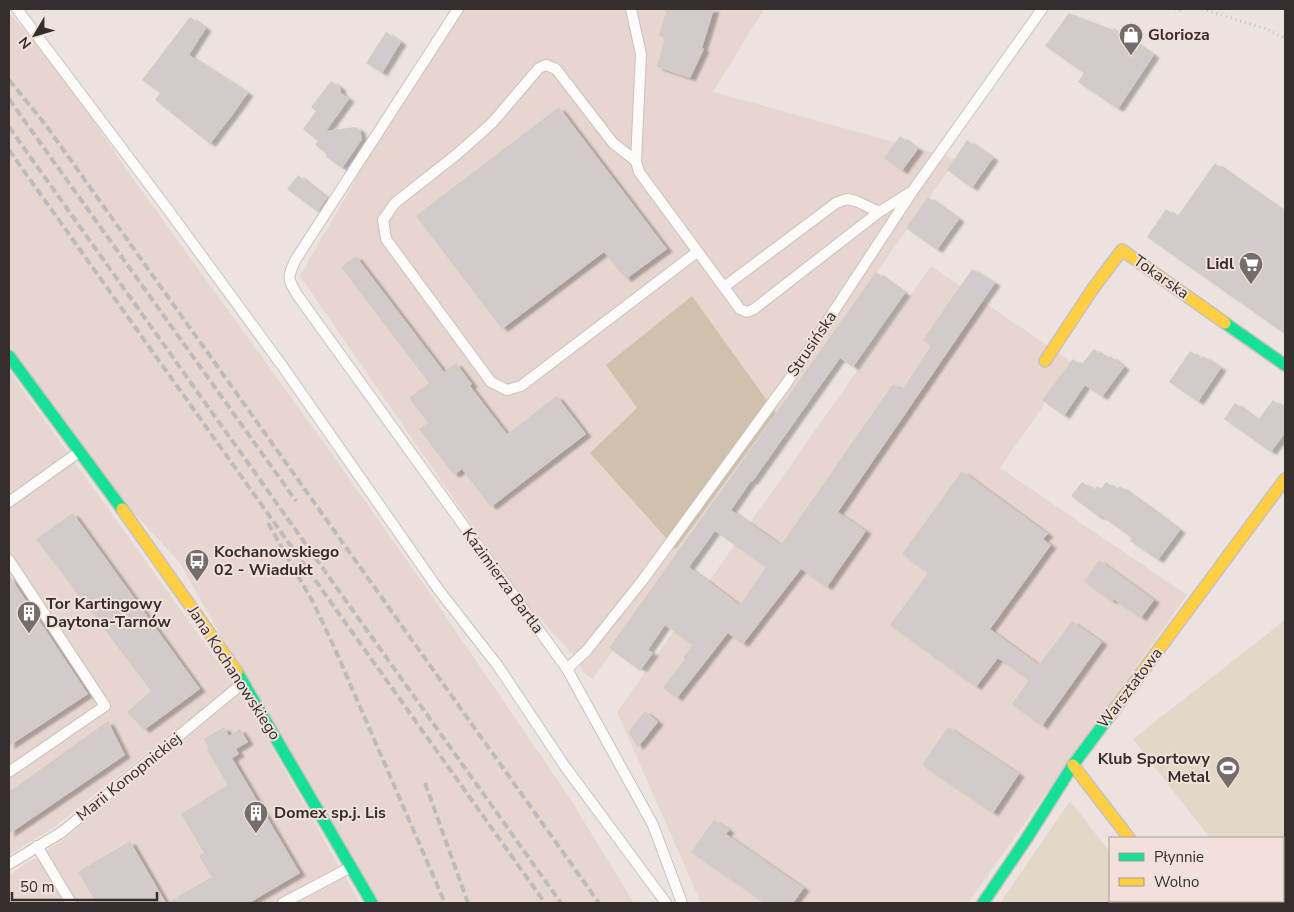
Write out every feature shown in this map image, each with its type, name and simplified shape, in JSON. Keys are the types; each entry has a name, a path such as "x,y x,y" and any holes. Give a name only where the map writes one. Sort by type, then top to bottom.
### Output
{"street":[{"name":"Tokarska","path":"1045,361 1068,329 1102,274 1122,250 1285,365"},
{"name":"Jana Kochanowskiego","path":"9,356 80,451 244,683 372,903"},
{"name":"Warsztatowa","path":"983,903 1073,765 1285,479"},
{"path":"1073,765 1128,837"}],"lane":[{"path":"17,9 277,359 438,589 498,666 564,765 666,903"},
{"name":"Kazimierza Bartla","path":"458,9 296,259 289,273 289,280 298,296 567,669 653,825 682,903"},
{"path":"631,9 641,54 636,161 639,172 740,309 747,312 754,309 878,212 914,189"},
{"name":"Strusińska","path":"567,669 586,650 642,580 774,399 914,189 1042,9"},
{"path":"636,161 613,144 556,69 546,65 539,68 492,123 395,204 383,220 386,239 491,382 507,390 521,386 697,252"},
{"path":"724,287 836,204 847,199 856,201 878,212"},
{"path":"9,502 80,451"},
{"path":"9,560 105,706 9,772"},
{"name":"Marii Konopnickiej","path":"9,864 62,832 244,683"},
{"path":"37,846 71,903"},
{"path":"284,903 351,866"}],"path":[{"path":"1176,9 1183,9"},
{"path":"1202,9 1266,29 1285,38"}],"shaded area":[{"path":"454,9 764,9 713,92 956,159 593,679 583,672 576,658 525,602 300,276"},
{"path":"9,13 73,91 136,183 332,454 429,592 569,797 634,903 374,903 180,563 122,500 9,345"},
{"path":"931,266 1073,363 1000,468 1187,595 968,903 701,903 617,712"},
{"path":"692,296 776,413 676,549 590,453 637,408 606,365"},
{"path":"9,371 234,684 54,827 9,855"},
{"name":"Klub Sportowy Metal","path":"1285,620 1285,870 1284,837 1209,837 1133,739"},
{"path":"241,693 360,903 9,903 9,875 64,839"},
{"path":"1070,801 1109,851 1109,902 1152,903 1000,903"}],"building":[{"path":"667,9 714,9 702,48 704,49 690,78 657,67 665,38 659,36"},
{"path":"1069,13 1113,30 1114,28 1154,55 1118,109 1078,82 1084,73 1045,46"},
{"path":"190,17 206,28 189,55 248,93 210,144 155,100 160,93 142,80"},
{"path":"386,32 401,42 382,73 366,63"},
{"path":"331,81 340,87 341,93 349,99 326,131 355,127 360,130 362,139 342,168 326,157 327,154 315,145 318,141 303,129 316,111 311,107"},
{"path":"559,107 667,249 626,279 604,252 502,329 416,216"},
{"path":"900,136 918,149 902,171 884,158"},
{"path":"967,140 993,158 972,188 947,170"},
{"name":"Lidl","path":"1215,163 1285,212 1285,334 1147,237 1166,209 1177,217"},
{"path":"298,175 327,198 318,212 287,189"},
{"path":"928,197 959,219 937,250 906,228"},
{"path":"356,256 444,372 456,363 472,384 470,386 507,434 557,396 586,434 491,507 462,469 454,475 419,429 428,423 409,398 429,383 341,267"},
{"path":"972,269 995,283 838,512 866,531 827,587 801,569 743,644 728,633 677,698 663,688 693,645 665,625 648,650 653,653 641,669 635,667 609,648 876,272 905,293 853,367 840,358 731,510 781,545 893,384 902,390 931,346 923,340","holes":["715,531 766,567 740,605 689,567"]},
{"path":"1094,349 1108,359 1110,356 1124,367 1102,397 1085,385 1064,416 1042,400 1073,359 1081,365"},
{"path":"1190,351 1201,359 1203,356 1221,368 1198,402 1169,382"},
{"path":"1273,400 1285,409 1285,433 1271,452 1224,419 1235,403 1258,420"},
{"path":"962,471 1048,534 1043,539 1051,545 990,629 1039,665 1072,621 1102,642 1042,726 1012,704 1029,680 998,658 976,687 890,625 928,573 902,554"},
{"path":"1082,482 1094,490 1097,486 1101,489 1106,482 1117,490 1120,486 1180,530 1158,560 1130,541 1132,538 1071,496"},
{"path":"73,513 200,689 144,730 127,712 151,691 36,539"},
{"path":"1099,560 1154,600 1141,618 1084,582"},
{"name":"Tor Kartingowy Daytona-Tarnów","path":"9,575 88,694 9,746"},
{"path":"645,711 658,722 638,747 628,732"},
{"path":"108,721 125,755 9,834 9,792"},
{"path":"224,727 229,736 240,729 248,742 236,749 239,754 232,758 300,873 249,903 167,903 212,877 199,856 204,853 181,814 228,785 207,750 209,748 204,739"},
{"path":"948,727 1019,774 993,813 922,765"},
{"path":"714,820 729,830 726,834 804,888 793,903 765,903 691,852"},
{"path":"130,841 166,903 96,903 78,872"}],"railway":[{"path":"9,80 45,124 599,903"},
{"path":"9,99 296,501"},
{"path":"9,127 561,903"},
{"path":"9,150 545,903"},
{"path":"268,523 314,604 335,649 445,903"},
{"path":"425,783 468,903"}],"traffic: fast":[{"path":"1225,323 1285,365"},
{"path":"9,356 122,509"},
{"path":"237,672 372,903"},
{"path":"983,903 1073,765 1111,714"}],"traffic: slow":[{"path":"1045,361 1092,290 1122,250 1225,323"},
{"path":"1111,714 1285,479"},
{"path":"122,509 237,672"},
{"path":"1073,765 1128,837"}],"place":[{"name":"Glorioza","path":"1131,56"},
{"name":"Lidl","path":"1251,285"},
{"name":"Kochanowskiego 02 - Wiadukt","path":"197,582"},
{"name":"Tor Kartingowy Daytona-Tarnów","path":"29,634"},
{"name":"Klub Sportowy Metal","path":"1228,789"},
{"name":"Domex sp.j. Lis","path":"256,834"}]}
